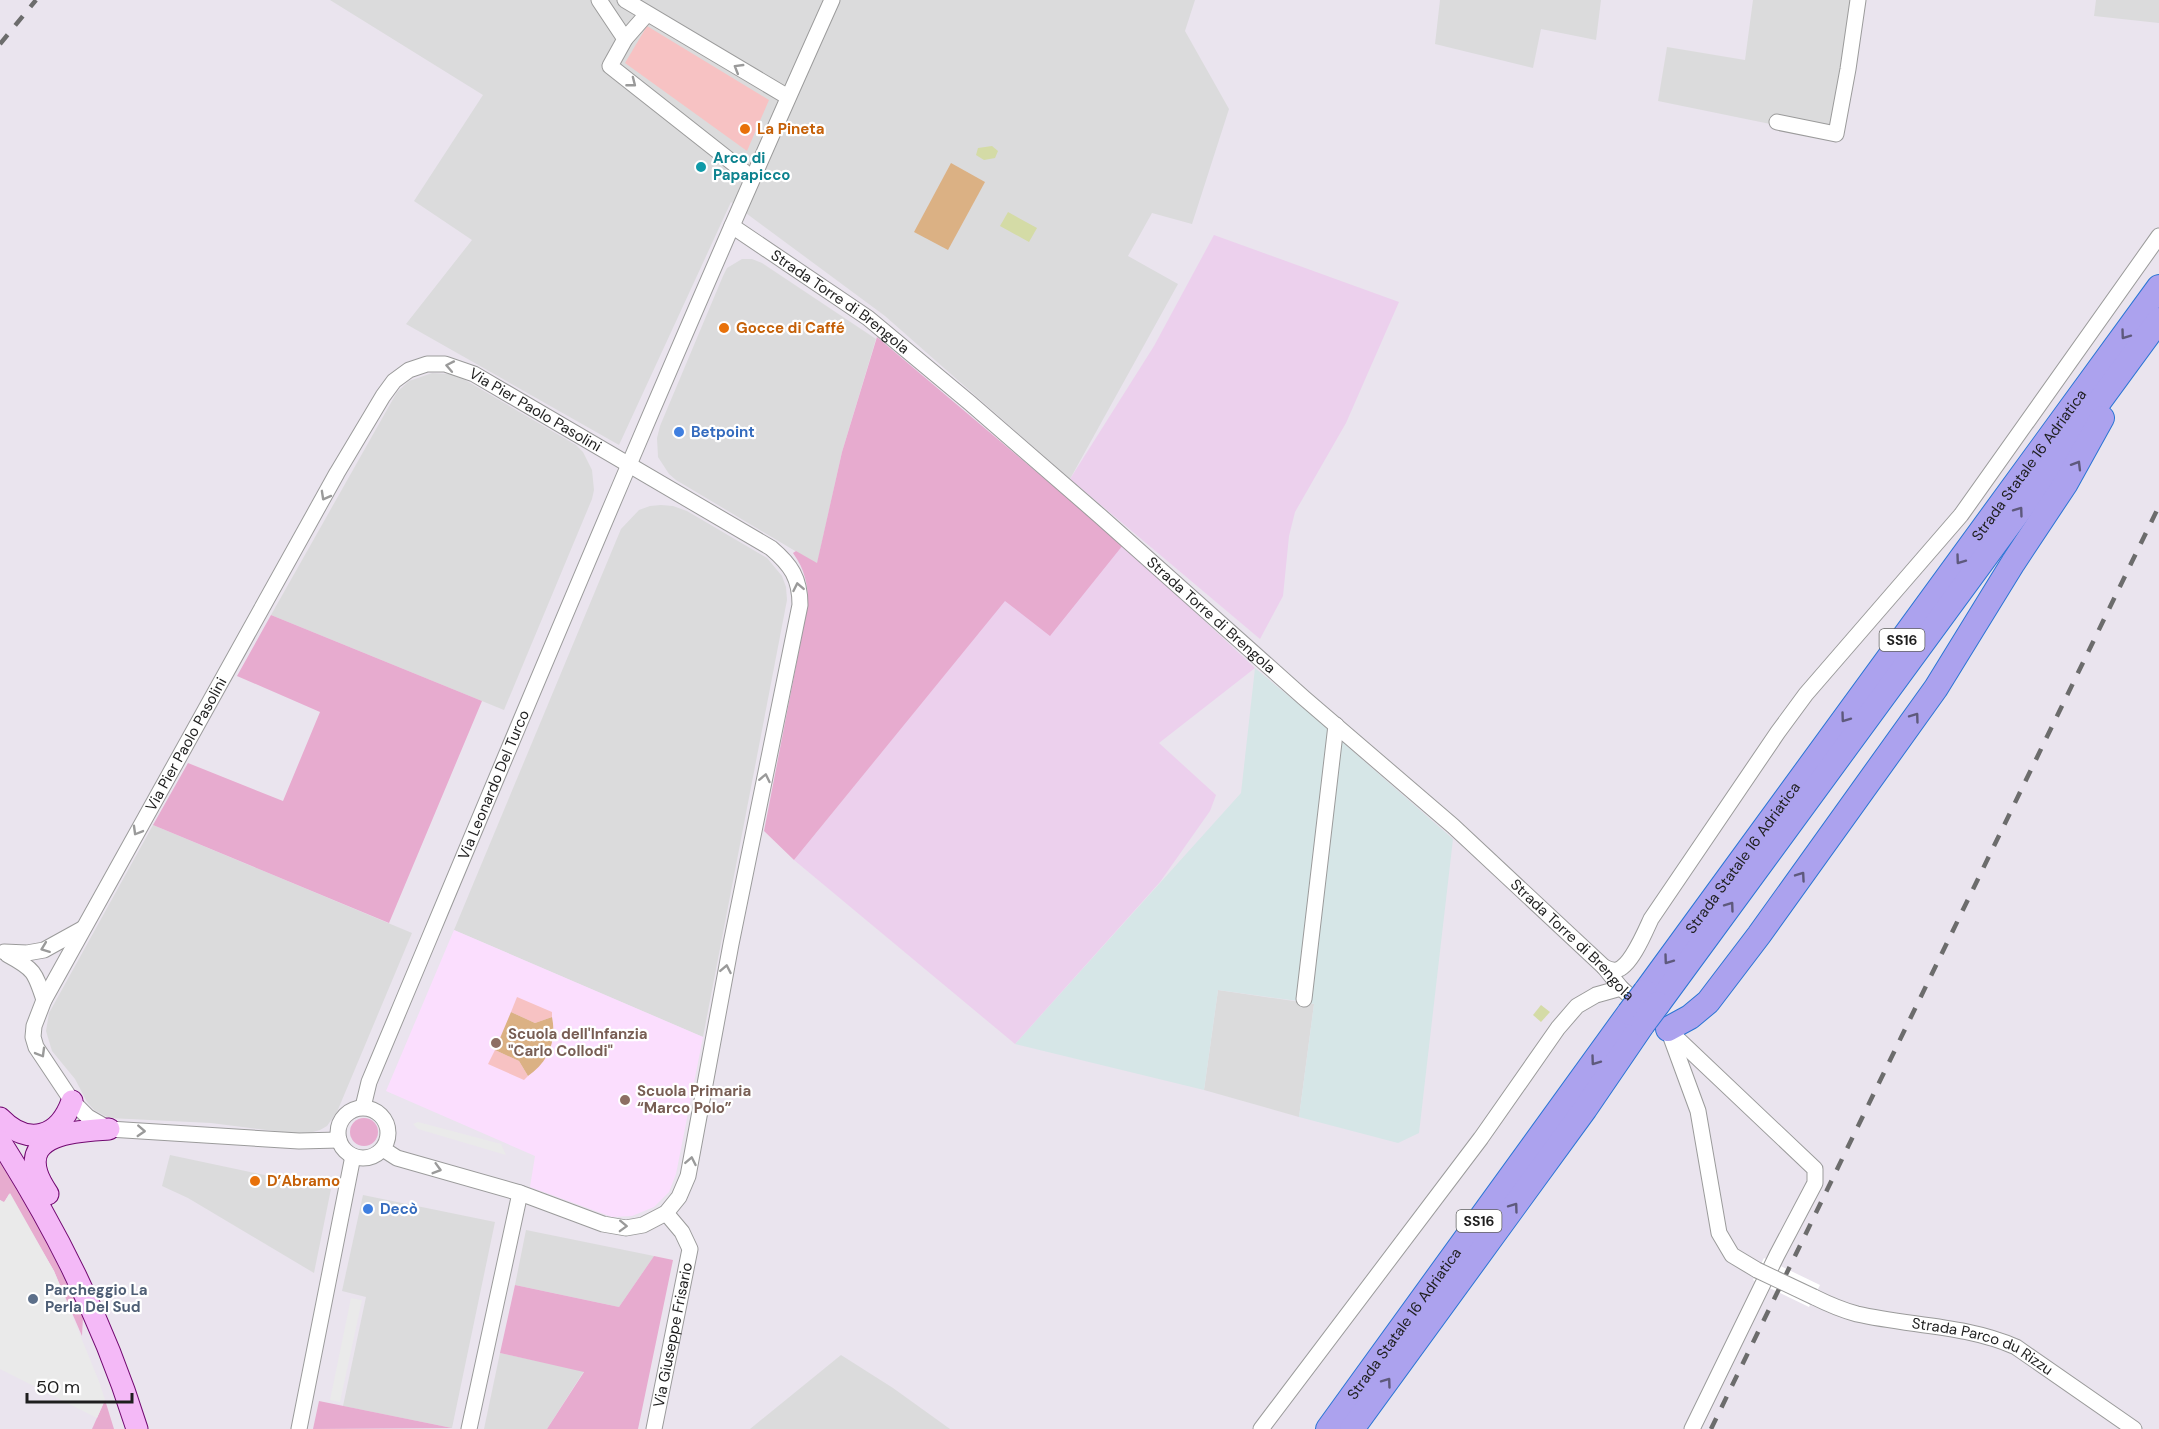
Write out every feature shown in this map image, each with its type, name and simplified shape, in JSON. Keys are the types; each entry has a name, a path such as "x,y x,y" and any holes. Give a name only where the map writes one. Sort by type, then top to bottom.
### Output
{"highway":[{"name":"Strada Statale 16 Adriatica","path":"1328,1429 1636,1019 2159,287"},
{"name":"Strada Statale 16 Adriatica","path":"1651,998 2159,321"},
{"path":"1668,1029 1690,1017 1708,1002 1759,935 1936,688 2085,451 2112,399 2125,366"},
{"name":"Strada Statale 16 Adriatica","path":"1352,1429 1585,1109 1636,1019"}],"main road":[{"path":"0,1118 10,1128 22,1134 33,1135 59,1125 72,1101"},
{"path":"51,1224 51,1200 37,1175 35,1164 38,1152 44,1143 57,1136 70,1132 110,1129"},
{"path":"0,1141 51,1224 84,1290 110,1351 137,1429"}],"street":[{"path":"598,0 625,39"},
{"path":"625,0 788,97"},
{"name":"Via Leonardo Del Turco","path":"363,1107 369,1082 582,572 752,178 832,0"},
{"path":"1777,122 1836,134 1858,0"},
{"path":"647,14 625,39 610,66 752,178"},
{"name":"Strada Torre di Brengola","path":"732,226 877,325 1100,516 1454,826 1604,967 1621,988 1668,1029 1815,1169 1815,1183 1692,1429"},
{"path":"1604,967 1614,971 1628,962 1651,919 1778,732 1806,694 1961,515 2159,236"},
{"name":"Via Pier Paolo Pasolini","path":"339,1140 299,1141 110,1129 88,1118 72,1101 36,1047 33,1036 34,1026 44,1000 83,929 337,473 383,396 394,381 409,370 427,364 446,364 463,369 771,549 795,572 800,592 800,605 731,944 688,1176 679,1197 666,1213"},
{"path":"1304,999 1336,725"},
{"path":"2,952 27,953 44,950 83,929"},
{"path":"2,952 27,965 36,976 44,1000"},
{"path":"1261,1429 1467,1156 1558,1028 1577,1006 1596,995 1621,988"},
{"name":"Strada Parco du Rizzu","path":"1668,1029 1698,1111 1719,1233 1732,1255 1757,1270 1814,1297 1855,1313 1966,1331 2016,1347 2134,1429"},
{"path":"363,1107 377,1111 387,1123 388,1137 383,1149 369,1157 353,1156 342,1147 338,1134 341,1121 350,1111 363,1107"},
{"path":"383,1149 396,1158 519,1193 603,1224 626,1228 643,1224 666,1213"},
{"path":"299,1429 353,1156"},
{"path":"469,1429 519,1193"},
{"name":"Via Giuseppe Frisario","path":"654,1429 690,1250 682,1232 666,1213"}],"shaded area":[{"path":"330,0 1195,0 1185,31 1229,109 1192,224 1152,213 1128,256 1178,284 1070,479 885,316 731,202 619,445 406,324 472,240 414,201 483,95"},
{"path":"1440,0 1601,0 1596,40 1541,29 1533,68 1435,44"},
{"path":"1753,0 1866,0 1843,139 1658,101 1667,47 1745,60"},
{"path":"2096,0 2159,0 2159,23 2094,16"},
{"path":"647,26 769,100 747,151 625,63"},
{"path":"992,146 998,151 995,158 984,160 976,155 978,148"},
{"path":"951,163 985,182 948,250 914,232"},
{"path":"1008,212 1037,228 1029,242 1000,226"},
{"path":"1214,235 1399,302 1346,423 1295,512 1289,536 1283,596 1260,639 1070,479 1154,346"},
{"path":"742,259 752,259 762,263 876,339 842,452 817,564 676,480 669,474 658,457 657,438 660,426 723,276 727,268"},
{"path":"877,337 1123,545 1050,636 1005,601 794,860 764,831 808,604 805,577 793,553 796,551 817,563 842,452"},
{"path":"432,373 460,377 576,445 583,452 592,470 594,490 592,499 504,710 271,615 397,392 409,381"},
{"path":"661,505 687,511 767,558 782,576 786,587 787,600 703,1037 454,930 621,529 639,510"},
{"path":"1123,545 1255,668 1159,743 1216,795 1210,811 1160,882 1015,1044 794,860 1005,600"},
{"path":"271,615 482,701 389,923 153,825 188,763 283,801 320,712 237,676"},
{"path":"1255,668 1331,731 1298,1001 1218,990 1204,1090 1015,1044 1241,793"},
{"path":"1339,739 1453,839 1419,1133 1398,1143 1299,1117 1314,1004 1308,1003"},
{"path":"153,825 412,933 337,1112 327,1126 320,1130 299,1134 211,1123 109,1118 94,1110 87,1102 75,1079 52,1051 46,1031 49,1013"},
{"path":"454,930 703,1037 676,1174 669,1192 654,1207 632,1216 612,1217 530,1187 535,1156 386,1091"},
{"path":"1218,990 1314,1004 1299,1117 1204,1090"},
{"path":"517,997 552,1012 552,1017 535,1023 511,1012"},
{"path":"1541,1005 1550,1012 1541,1022 1533,1015"},
{"path":"511,1012 535,1023 552,1017 553,1035 549,1051 541,1065 528,1076 519,1061 495,1050"},
{"path":"495,1050 519,1061 528,1076 524,1080 488,1064"},
{"path":"364,1118 374,1122 378,1132 374,1142 364,1146 354,1142 350,1132 354,1122"},
{"path":"418,1122 501,1144 506,1155 418,1129 413,1124"},
{"path":"170,1155 331,1189 314,1273 188,1198 162,1186"},
{"path":"0,1162 36,1221 83,1317 82,1336 54,1271 9,1194 4,1203 0,1200"},
{"name":"Parcheggio La Perla Del Sud","path":"10,1193 54,1271 100,1384 105,1400 97,1418 0,1369 0,1200 4,1202"},
{"path":"363,1195 495,1222 452,1428 343,1406 366,1297 342,1291"},
{"path":"526,1230 654,1256 619,1307 515,1285"},
{"path":"654,1256 673,1260 638,1429 547,1429 584,1372 500,1353 515,1285 619,1307"},
{"path":"351,1298 362,1300 340,1402 330,1400"},
{"path":"500,1353 584,1371 547,1429 484,1429"},
{"path":"841,1355 893,1388 950,1429 750,1429"},
{"path":"105,1400 114,1429 92,1429"},
{"path":"319,1401 452,1428 313,1429"}],"pier":[{"path":"1764,1258 1820,1285 1809,1307 1753,1280"}],"railway":[{"path":"0,44 36,0"},
{"path":"1711,1429 2159,506"}],"place":[{"name":"La Pineta","path":"745,129"},
{"name":"Arco di Papapicco","path":"701,167"},
{"name":"Gocce di Caffé","path":"724,328"},
{"name":"Betpoint","path":"679,432"},
{"name":"Scuola dell'Infanzia \"Carlo Collodi\"","path":"496,1043"},
{"name":"Scuola Primaria “Marco Polo”","path":"625,1100"},
{"name":"D’Abramo","path":"255,1181"},
{"name":"Decò","path":"368,1209"},
{"name":"Parcheggio La Perla Del Sud","path":"33,1299"}]}
